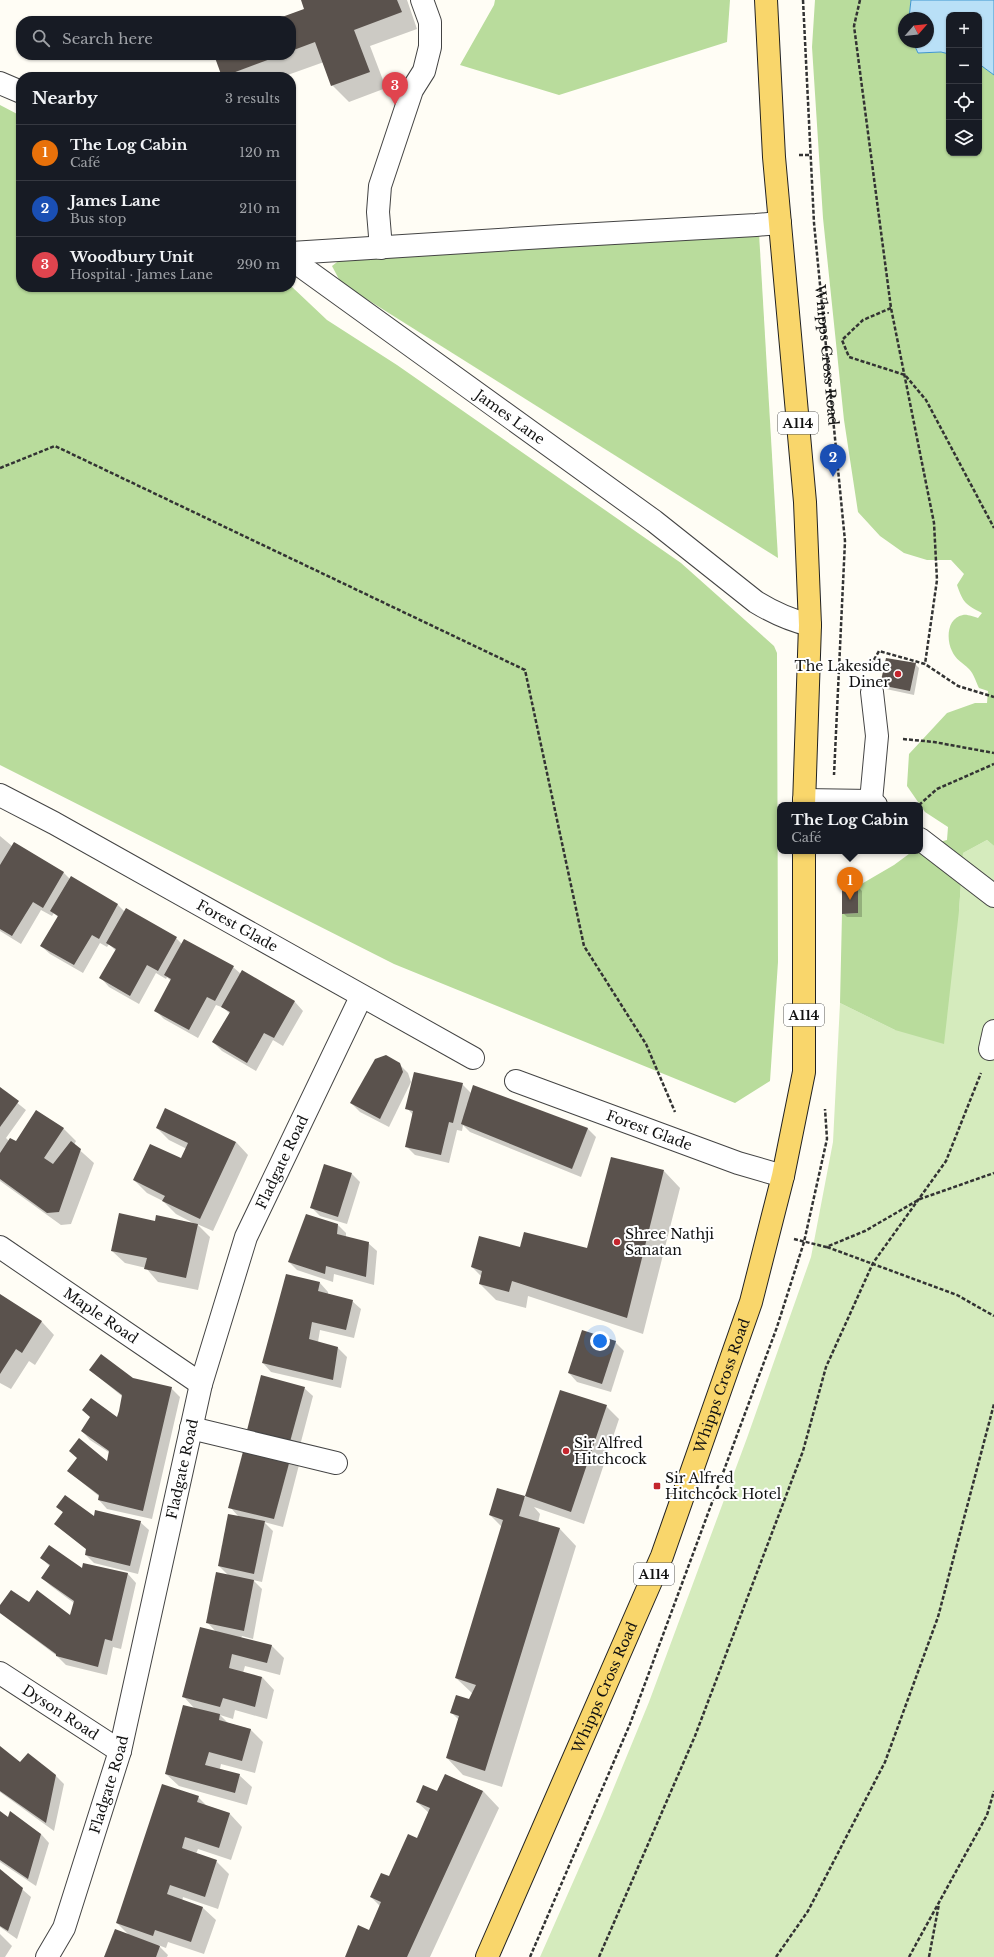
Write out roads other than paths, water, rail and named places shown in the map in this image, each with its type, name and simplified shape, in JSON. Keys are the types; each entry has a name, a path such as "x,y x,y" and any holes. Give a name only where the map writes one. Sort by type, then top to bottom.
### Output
{"main road":[{"name":"A114","path":"766,0 770,102 805,502 810,625 804,802"},
{"name":"Whipps Cross Road","path":"487,1957 662,1556 751,1302 783,1176 804,1072 804,854"}],"street":[{"path":"381,248 378,212 380,186 412,90 424,71 430,47 430,22 422,0"},
{"path":"0,82 16,90"},
{"path":"296,253 561,236 756,226 780,222"},
{"name":"James Lane","path":"296,263 654,521 756,602 773,613 789,620 810,625"},
{"path":"872,692 877,736 874,802"},
{"name":"Forest Glade","path":"0,795 54,823 473,1058"},
{"path":"811,802 833,799 864,802"},
{"path":"923,841 994,896"},
{"name":"Fladgate Road","path":"47,1957 64,1928 120,1751 201,1384 246,1237 361,996"},
{"name":"Forest Glade","path":"516,1080 738,1162 783,1176"},
{"name":"Maple Road","path":"0,1247 201,1384"},
{"path":"191,1428 336,1462"},
{"name":"Dyson Road","path":"0,1673 120,1751"}],"water":[{"path":"911,0 994,0 994,75 982,66 982,12 946,12 946,53 941,52 918,53 916,48 934,48 934,12 910,12"}],"place":[{"name":"Woodbury Unit","path":"395,105"},
{"name":"James Lane","path":"833,477"},
{"name":"The Lakeside Diner","path":"898,674"},
{"name":"The Log Cabin","path":"850,900"},
{"name":"Shree Nathji Sanatan","path":"617,1242"},
{"name":"Sir Alfred Hitchcock","path":"566,1451"},
{"name":"Sir Alfred Hitchcock Hotel","path":"657,1486"}]}
